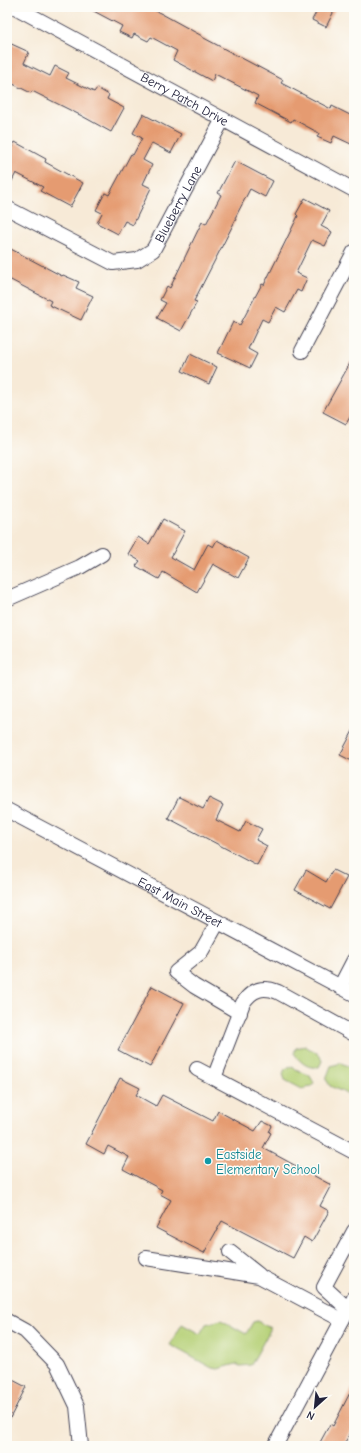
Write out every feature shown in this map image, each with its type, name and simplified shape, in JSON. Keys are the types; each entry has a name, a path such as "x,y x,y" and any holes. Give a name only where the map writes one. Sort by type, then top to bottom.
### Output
{"street":[{"name":"Berry Patch Drive","path":"15,7 354,190"},
{"name":"Blueberry Lane","path":"7,208 113,263 138,260 153,250 223,119"},
{"path":"302,351 354,252"},
{"path":"7,599 80,567 102,554"},
{"name":"East Main Street","path":"7,810 354,994"},
{"path":"218,922 201,952 176,972 194,986 240,1013"},
{"path":"340,987 354,960"},
{"path":"214,1078 243,1003 248,996 258,990 271,989 354,1034"},
{"path":"197,1069 354,1152"},
{"path":"348,1309 324,1287 354,1231"},
{"path":"230,1252 259,1276"},
{"path":"146,1258 259,1276 348,1309"},
{"path":"275,1446 348,1309"},
{"path":"7,1322 25,1331 57,1364 77,1406 81,1446"}],"green space":[{"path":"305,1046 320,1055 322,1061 319,1067 307,1066 294,1053 296,1048"},
{"path":"341,1063 354,1069 354,1084 349,1094 330,1086 326,1079 331,1066"},
{"path":"292,1067 310,1076 314,1083 311,1087 302,1089 285,1080 283,1074 285,1069"},
{"path":"221,1320 246,1334 253,1322 257,1321 270,1328 251,1365 240,1366 236,1364 218,1369 212,1368 170,1345 182,1324 200,1334 206,1324"}],"building":[{"path":"86,7 148,7 162,14 283,80 281,83 331,109 332,106 354,117 354,138 351,144 334,136 331,143 317,137 319,133 293,119 291,122 255,103 258,96 215,74 212,81 173,60 177,51 151,37 148,41 134,34 132,38 119,32 122,26"},
{"path":"319,7 336,7 326,27 312,20"},
{"path":"7,42 29,52 24,63 50,76 55,66 69,73 66,78 94,92 97,88 109,95 107,99 124,108 111,132 32,91 31,93 7,81"},
{"path":"143,114 181,134 171,153 152,143 143,160 152,165 143,184 151,188 133,225 125,221 118,234 97,223 102,213 96,210 105,193 109,195 131,154 133,155 142,138 133,133"},
{"path":"15,142 46,159 45,162 83,183 70,207 40,191 43,187 16,173 7,191 7,157"},
{"path":"235,161 273,181 265,197 250,189 194,301 197,302 181,331 157,318 166,303 160,300 167,286 170,288 202,222 206,224 221,195 218,193"},
{"path":"305,198 329,211 321,226 332,232 325,246 312,240 296,273 307,278 301,292 297,290 285,312 276,307 268,322 262,319 248,349 257,354 250,368 218,353 233,322 240,325 262,284 264,285 298,216 296,214"},
{"path":"7,247 62,276 63,275 79,282 76,288 93,296 81,320 49,305 51,301 7,278"},
{"path":"190,354 217,367 209,384 182,371"},
{"path":"354,356 354,410 346,424 323,412"},
{"path":"163,519 185,531 171,557 194,570 208,544 213,547 217,540 249,558 238,578 213,564 197,592 163,572 159,579 136,566 140,561 128,554 138,537 149,544"},
{"path":"354,729 354,762 340,755"},
{"path":"179,797 203,809 209,798 223,805 216,820 240,832 246,821 262,829 256,840 267,846 257,865 168,818"},
{"path":"306,870 326,882 333,870 347,877 330,909 295,890"},
{"path":"152,986 184,1003 150,1067 118,1050"},
{"name":"Eastside Elementary School","path":"120,1078 140,1088 136,1095 156,1106 162,1095 213,1121 218,1111 255,1131 262,1121 272,1126 269,1132 271,1133 263,1148 331,1185 320,1206 329,1211 312,1242 304,1237 293,1258 222,1221 204,1253 156,1228 171,1200 160,1194 162,1190 123,1169 129,1157 108,1146 104,1154 86,1144"},
{"path":"7,1377 26,1387 7,1424"},
{"path":"354,1385 354,1426 343,1446 318,1446 330,1424 333,1426"}],"place":[{"name":"Eastside Elementary School","path":"208,1161"}]}
